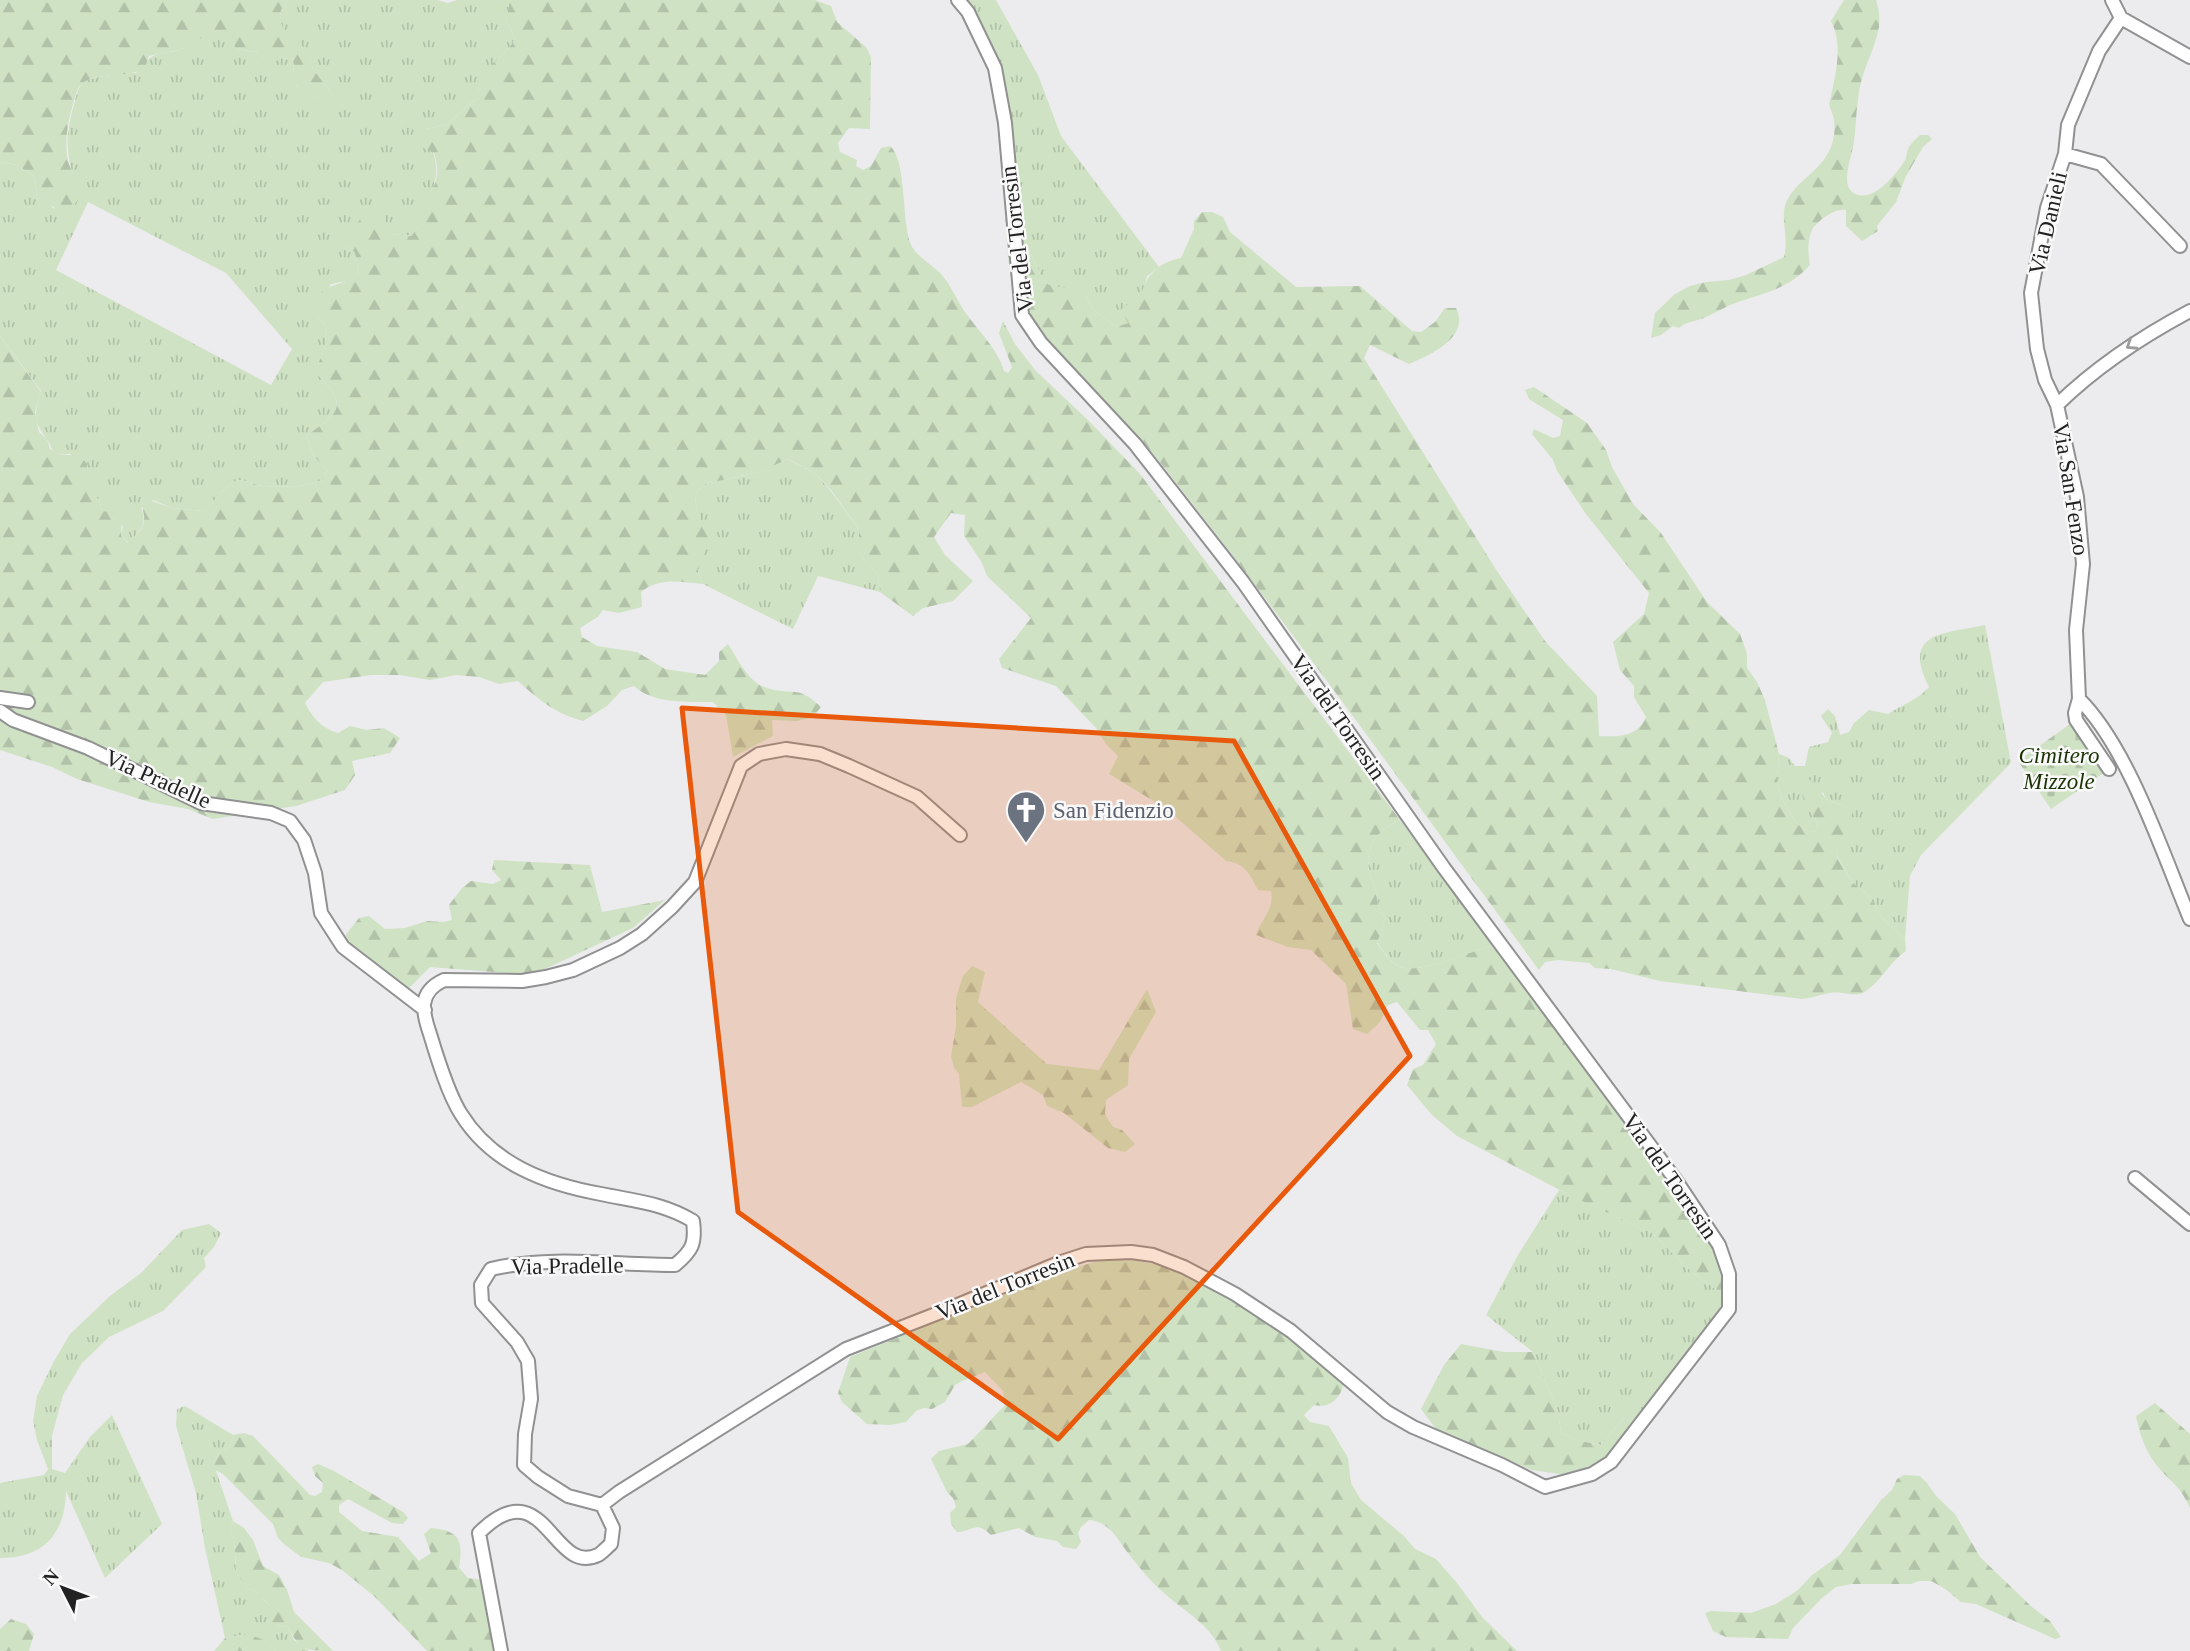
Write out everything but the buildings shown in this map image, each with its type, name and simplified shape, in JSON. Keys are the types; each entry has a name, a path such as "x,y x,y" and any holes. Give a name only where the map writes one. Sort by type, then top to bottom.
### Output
{"street":[{"name":"Via del Torresin","path":"602,1505 846,1349 1086,1254 1142,1253 1205,1277 1245,1299 1291,1331 1387,1412 1413,1427 1502,1465 1545,1487 1592,1474 1611,1462 1729,1309 1729,1274 1719,1245 1675,1180 1444,869 1243,582 1135,444 1041,343 1022,316 1005,124 996,68 968,12 958,0"},
{"path":"2112,0 2121,18 2190,57"},
{"name":"Via Danieli","path":"2031,293 2048,208 2065,154 2068,125 2099,51 2121,18"},
{"name":"Via Danieli","path":"2065,154 2101,164 2180,246"},
{"name":"Via San Fenzo","path":"2031,293 2037,349 2045,380 2057,405 2077,497 2083,564 2076,631 2079,698 2076,720 2109,769"},
{"name":"Via San Fenzo","path":"2057,405 2076,386 2130,345 2190,310"},
{"path":"0,698 28,702"},
{"path":"2079,698 2095,715 2133,784 2190,919"},
{"name":"Via Pradelle","path":"0,712 13,720 100,753 201,803 271,813 289,821 304,840 315,873 321,913 343,947 425,1010 428,1030 460,1113 476,1133 506,1162 537,1177 572,1189 673,1209 693,1221 696,1239 687,1255 675,1265 519,1262 491,1269 481,1285 482,1303 517,1342 527,1361 531,1399 525,1434 524,1465 537,1477 568,1496 602,1505"},
{"path":"425,1010 423,1000 428,991 443,980 522,981 546,977 573,970 620,948 642,934 672,908 695,882 741,766 759,754 786,749 820,754 917,797 960,835"},
{"path":"2135,1178 2190,1223"},
{"path":"501,1651 479,1534 505,1512 521,1511 539,1520 569,1552 584,1557 598,1555 611,1544 613,1528 602,1505"}],"highlighted area":[{"path":"682,708 1234,741 1410,1056 1058,1439 738,1212"}],"green space":[{"path":"0,0 289,0 281,10 283,29 307,50 313,69 332,94 326,103 299,88 294,80 292,58 282,58 273,63 256,52 236,49 223,33 217,31 182,49 149,56 145,67 140,71 90,79 77,91 70,117 67,152 78,198 70,209 63,213 37,198 35,177 17,165 0,162"},
{"path":"289,0 437,0 448,3 457,0 510,0 506,20 515,39 486,71 478,97 446,125 426,129 435,162 435,179 427,198 418,208 417,227 412,236 392,234 348,245 355,253 359,272 352,280 331,284 318,307 318,317 325,325 326,346 318,364 318,375 337,402 332,415 306,436 313,455 327,470 323,480 286,487 236,481 203,511 172,508 153,500 141,508 143,523 129,543 121,536 123,526 102,511 99,500 91,493 70,454 59,454 52,449 37,421 36,411 41,391 0,336 0,162 17,165 35,177 37,198 47,200 54,209 77,189 69,158 68,130 81,85 100,77 136,73 149,58 179,50 213,31 224,33 236,49 256,52 264,59 292,58 297,86 316,99 332,94 313,69 307,51 283,30 281,10","holes":["88,202 226,273 292,349 271,385 56,270"]},
{"path":"510,0 815,0 831,6 837,22 866,47 871,57 870,129 849,128 838,143 840,152 857,160 856,166 863,170 871,166 881,148 890,146 899,164 911,245 945,279 992,348 1004,371 1008,373 1012,367 999,333 1003,321 1015,344 1035,370 1140,474 1400,820 1379,834 1369,854 1369,872 1378,906 1385,918 1377,943 1393,963 1409,968 1433,965 1493,945 1694,1217 1719,1264 1724,1295 1692,1272 1652,1233 1571,1196 1457,1136 1432,1115 1407,1085 1413,1069 1423,1065 1436,1044 1428,1030 1420,1030 1397,1002 1388,1005 1380,1022 1367,1034 1353,1029 1346,984 1311,950 1288,947 1256,935 1269,909 1271,891 1258,890 1242,867 1226,861 1161,804 1109,774 1118,756 1056,686 1002,668 999,659 1031,618 987,576 981,561 964,536 965,515 951,513 934,537 945,555 973,581 953,601 923,608 913,616 880,592 878,575 859,553 859,529 831,490 815,473 788,459 759,472 705,484 695,494 699,516 709,535 698,571 703,584 655,584 641,592 642,607 619,613 603,610 598,617 580,628 582,637 597,646 637,652 665,669 705,675 719,661 719,652 728,644 743,668 758,684 773,690 805,695 821,707 812,718 795,721 772,720 773,736 733,757 726,715 713,702 661,699 634,686 622,690 607,706 583,721 548,706 518,681 499,684 479,677 456,675 430,680 399,675 371,675 323,682 305,703 322,725 338,733 350,726 367,730 384,728 400,738 390,753 352,761 355,775 345,790 296,806 213,819 188,809 149,802 77,779 52,767 0,750 0,336 41,392 35,412 39,432 47,439 50,449 58,454 80,456 87,464 87,484 99,500 102,511 122,514 121,536 128,543 143,524 143,498 172,508 203,511 236,481 286,487 323,480 327,470 313,455 306,436 332,415 337,402 318,375 318,364 326,346 325,325 318,317 315,298 326,289 349,280 359,272 355,253 348,245 349,235 361,218 382,216 392,234 412,236 417,227 413,217 432,189 437,175 434,153 415,144 418,135 426,129 446,125 478,97 479,86 486,71 515,39 506,20"},
{"path":"965,0 996,0 1038,75 1061,136 1159,267 1147,276 1140,303 1125,306 1124,313 1128,323 1116,327 1093,309 1085,294 1049,285 1043,280 1014,210 1004,197 994,78"},
{"path":"1844,0 1876,0 1879,17 1878,33 1859,89 1854,142 1847,174 1850,190 1858,195 1868,195 1878,190 1899,169 1910,146 1920,135 1928,135 1932,139 1923,147 1906,176 1896,202 1877,226 1878,231 1862,241 1846,226 1846,210 1832,213 1812,230 1808,247 1810,265 1788,283 1679,328 1673,326 1661,335 1651,338 1655,313 1675,294 1690,286 1746,275 1784,257 1786,203 1825,158 1833,138 1835,127 1830,103 1838,50 1831,21"},
{"path":"1004,197 1014,210 1043,280 1049,285 1085,294 1093,309 1116,327 1128,323 1121,310 1125,306 1140,302 1144,286 1152,273 1164,264 1181,258 1194,229 1194,221 1202,212 1212,212 1223,217 1230,232 1296,287 1360,286 1412,331 1421,332 1435,322 1445,308 1456,308 1458,328 1446,344 1427,356 1409,364 1370,345 1364,358 1497,571 1545,641 1597,696 1599,736 1620,736 1633,732 1646,717 1634,697 1634,686 1620,670 1613,642 1644,614 1649,593 1586,514 1557,471 1553,460 1532,434 1534,429 1553,438 1560,436 1563,420 1529,399 1525,390 1534,387 1587,423 1606,450 1612,467 1633,504 1661,533 1707,602 1740,634 1747,654 1747,668 1765,700 1779,754 1777,782 1781,797 1796,822 1805,830 1815,832 1818,824 1803,798 1803,781 1812,780 1826,799 1853,812 1836,852 1837,857 1853,883 1867,894 1883,919 1905,939 1906,951 1866,991 1852,994 1834,992 1802,999 1660,981 1611,969 1595,968 1589,963 1558,960 1545,962 1539,970 1301,647 1155,456 1121,419 1066,367 1033,328 1020,307 1012,283"},
{"path":"787,459 815,473 859,529 859,553 878,575 880,592 818,576 793,629 703,584 698,571 708,535 698,516 695,494 705,484 759,472"},
{"path":"1985,625 2011,763 1921,855 1910,876 1905,939 1883,919 1867,894 1853,883 1837,856 1848,808 1826,799 1823,792 1805,803 1818,824 1815,832 1805,830 1796,822 1781,797 1777,782 1779,754 1789,758 1795,766 1805,766 1809,747 1828,742 1832,733 1821,716 1828,709 1835,716 1840,735 1849,732 1854,723 1869,710 1888,714 1915,699 1929,687 1922,669 1920,655 1923,646 1941,634"},
{"name":"Cimitero Mizzole","path":"2073,722 2105,772 2051,809 2018,761"},
{"path":"1400,820 1493,945 1421,968 1400,967 1384,952 1377,942 1385,918 1378,906 1368,862 1371,846 1379,834"},
{"path":"494,860 590,865 602,912 665,900 633,928 532,975 430,967 408,989 384,976 357,955 344,937 359,918 369,916 385,929 405,928 427,921 452,920 449,905 462,888 471,881 493,884 501,880 492,870"},
{"path":"972,966 985,972 978,1002 1047,1064 1099,1070 1147,989 1156,1012 1129,1059 1128,1085 1106,1100 1105,1114 1113,1127 1122,1130 1135,1144 1125,1152 1108,1148 1064,1113 1047,1106 1043,1095 1021,1082 972,1107 962,1107 959,1074 954,1068 951,1056 956,1027 956,998 963,976"},
{"path":"1559,1190 1652,1233 1692,1272 1724,1295 1724,1306 1636,1426 1624,1418 1601,1445 1576,1440 1561,1433 1558,1411 1533,1352 1486,1315 1518,1255"},
{"path":"209,1224 221,1233 204,1258 206,1267 163,1311 109,1337 82,1363 63,1395 52,1436 52,1469 65,1473 90,1437 112,1415 162,1524 105,1578 66,1491 61,1520 49,1541 29,1554 0,1558 0,1483 44,1475 48,1469 33,1421 37,1396 70,1334 110,1296 141,1273 182,1230"},
{"path":"1121,1259 1184,1273 1213,1286 1268,1320 1345,1380 1335,1400 1326,1405 1314,1405 1304,1415 1310,1422 1329,1426 1348,1458 1351,1483 1361,1500 1404,1536 1415,1549 1436,1559 1482,1617 1517,1651 1221,1651 1204,1626 1154,1584 1114,1534 1101,1523 1089,1520 1081,1527 1078,1533 1081,1542 1076,1549 1063,1547 1057,1541 1035,1537 1019,1528 991,1535 978,1527 957,1532 951,1524 950,1513 956,1507 953,1498 947,1492 931,1459 939,1451 968,1444 1005,1405 1003,1391 985,1372 955,1385 945,1402 932,1409 916,1411 906,1422 890,1425 867,1424 842,1402 838,1393 850,1357 1051,1275 1094,1262"},
{"path":"1461,1344 1504,1352 1533,1352 1558,1411 1561,1433 1576,1440 1601,1445 1624,1418 1636,1426 1599,1465 1590,1470 1566,1475 1532,1470 1436,1429 1421,1409 1444,1365"},
{"path":"2155,1403 2190,1434 2190,1508 2178,1488 2151,1458 2145,1447 2136,1416"},
{"path":"185,1406 233,1435 230,1447 219,1453 213,1462 233,1521 230,1527 236,1572 247,1588 255,1591 270,1606 276,1625 288,1627 294,1640 309,1651 276,1651 265,1642 252,1637 225,1638 196,1493 176,1426 177,1409"},
{"path":"244,1433 253,1436 310,1495 315,1496 322,1492 323,1483 315,1476 312,1467 318,1464 403,1512 408,1518 403,1524 392,1523 348,1499 339,1505 339,1512 362,1531 398,1537 419,1561 431,1553 424,1534 431,1528 454,1535 460,1544 459,1568 468,1578 483,1580 497,1651 427,1651 374,1596 342,1570 329,1563 301,1557 284,1544 278,1538 273,1524 223,1474 215,1470 213,1462 219,1453 230,1447 233,1435"},
{"path":"1904,1475 1920,1476 1927,1483 1955,1514 1980,1557 2050,1621 2061,1637 2055,1639 1976,1604 1961,1602 1931,1581 1836,1587 1793,1628 1788,1639 1726,1637 1713,1631 1705,1613 1751,1613 1776,1604 1798,1590 1812,1575 1840,1555 1881,1500 1892,1490 1897,1479"},
{"path":"233,1521 244,1528 253,1540 263,1566 279,1575 294,1612 333,1651 305,1648 296,1641 288,1627 270,1621 270,1606 255,1591 247,1588 236,1572 230,1527"},
{"path":"11,1619 26,1624 34,1634 29,1651 0,1651 0,1629"},
{"path":"239,1635 260,1638 276,1651 214,1651 225,1638"}],"place":[{"name":"San Fidenzio","path":"1026,844"}]}
